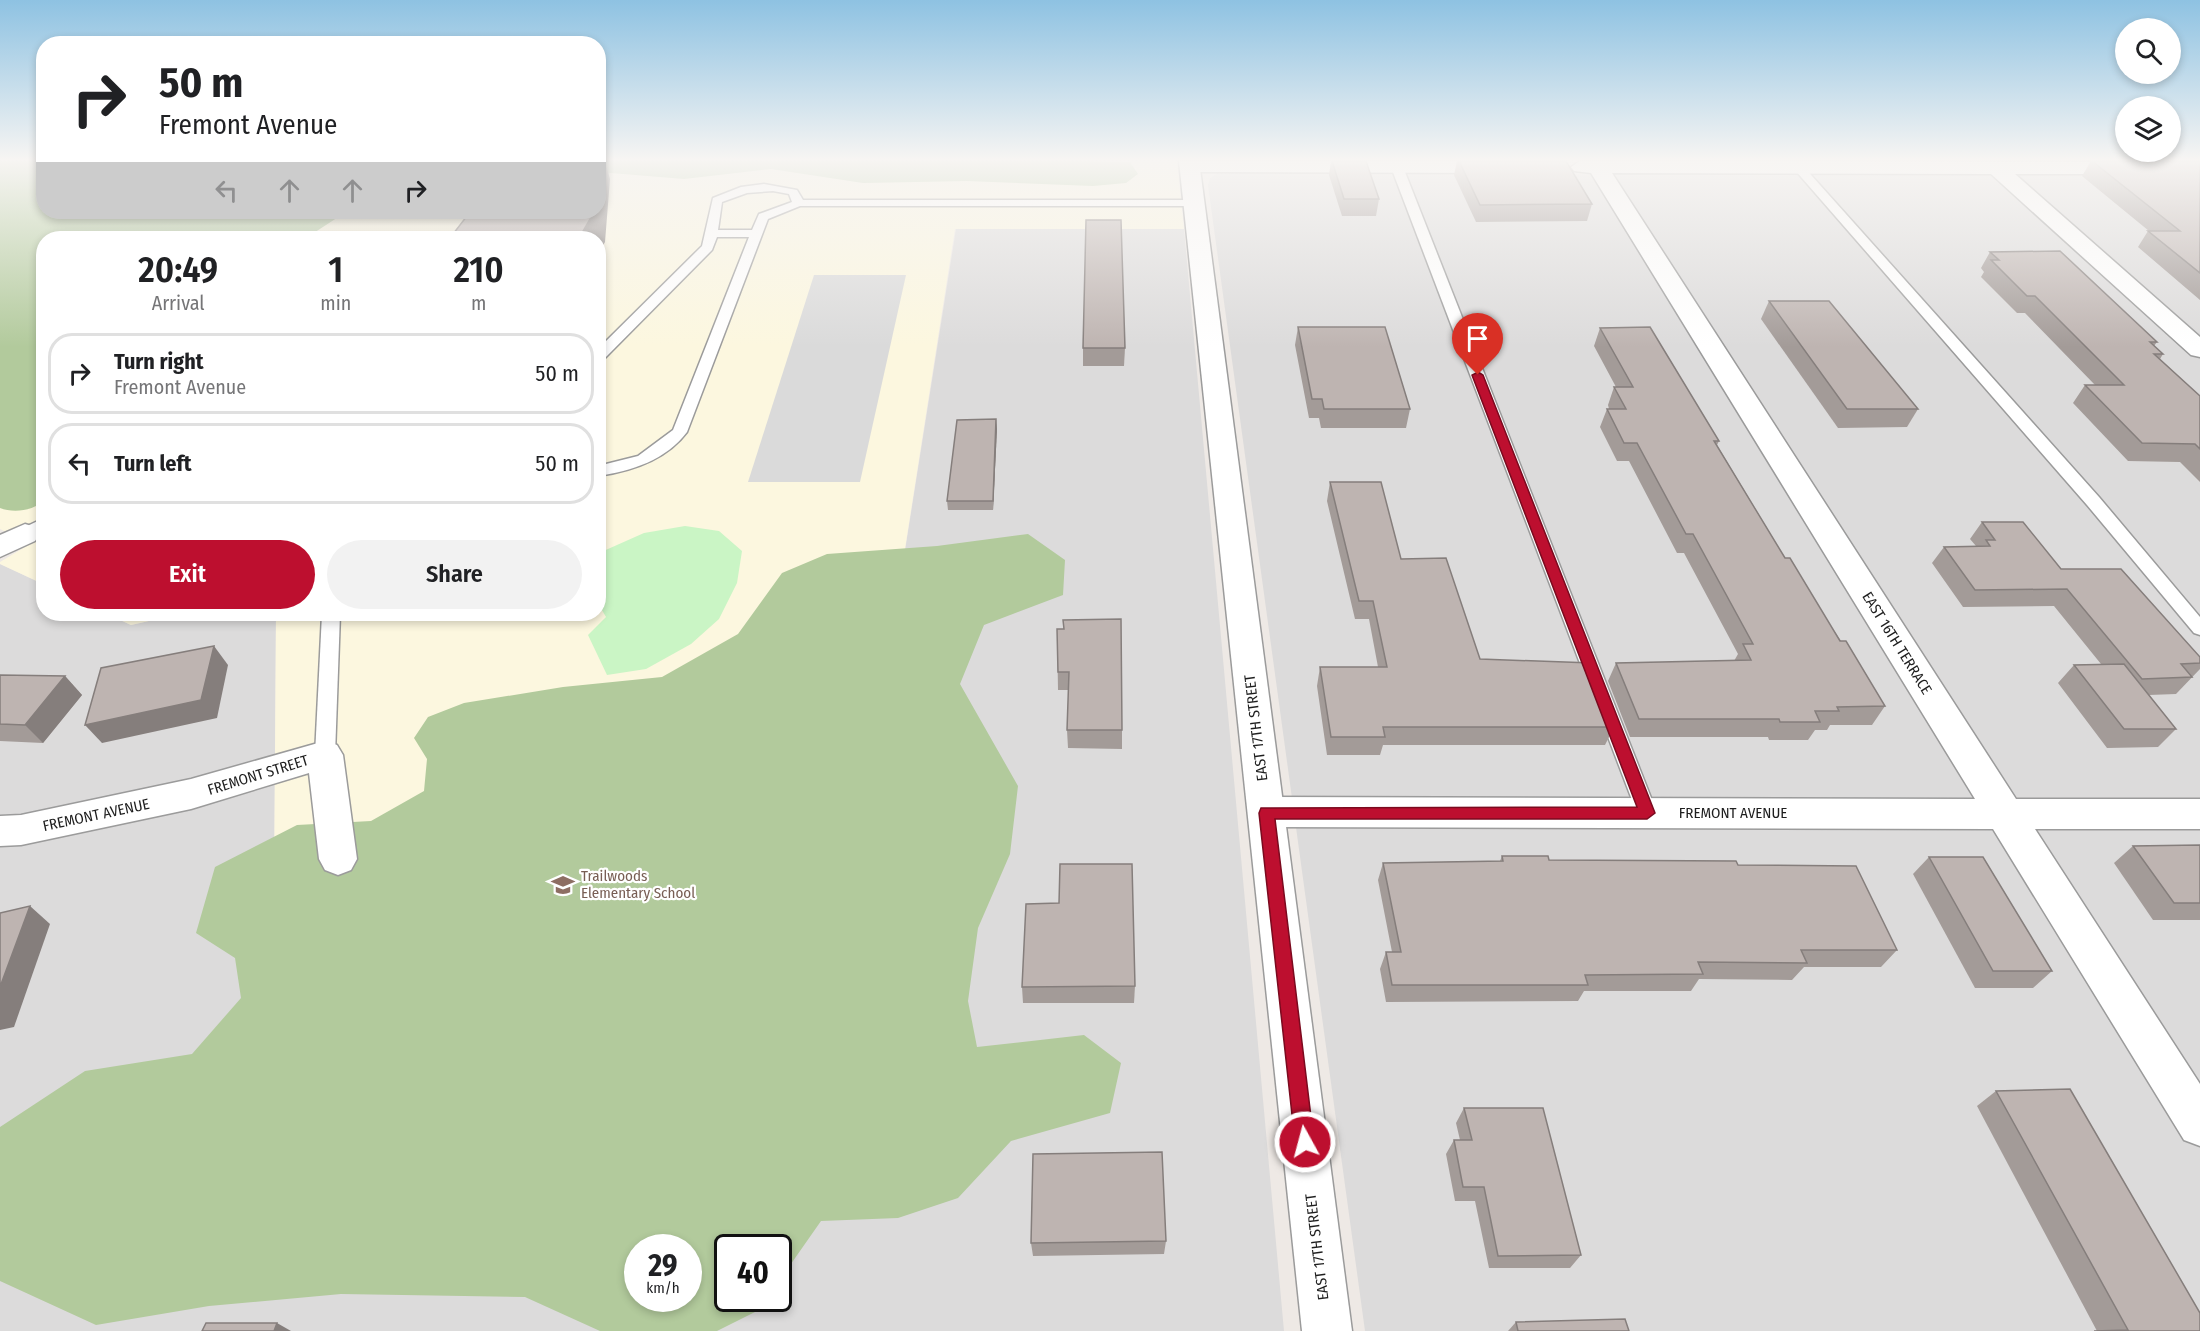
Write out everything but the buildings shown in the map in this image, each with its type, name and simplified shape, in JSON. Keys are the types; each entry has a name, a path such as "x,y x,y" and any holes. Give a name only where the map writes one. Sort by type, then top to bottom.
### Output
{"street":[{"name":"EAST 17TH STREET","path":"1196,223 1327,1331"},
{"name":"EAST 16TH TERRACE","path":"1633,223 2200,1124"},
{"path":"2058,223 2200,350"},
{"path":"325,755 338,860"},
{"name":"FREMONT STREET","path":"191,794 325,755"},
{"name":"FREMONT AVENUE","path":"0,831 21,830 191,794"},
{"name":"FREMONT AVENUE","path":"1266,813 2200,814"}],"lane":[{"path":"606,349 708,247 713,233 712,223"},
{"path":"606,470 622,469 657,454 680,432 760,223"},
{"path":"1419,223 1647,813"},
{"path":"1848,223 2093,501 2200,629"},
{"path":"713,233 756,234"},
{"path":"325,755 331,621"}],"shaded area":[{"name":"Trailwoods Elementary School","path":"105,223 1183,223 1184,229 955,229 810,1156 272,1172 276,621 606,621 606,231 95,231"},
{"path":"1213,223 2200,223 2200,1331 1365,1331"},
{"path":"956,229 1184,229 1284,1331 0,1331 0,564 36,581 36,621 122,621 131,625 149,621 276,621 272,1172 809,1156"},
{"path":"814,275 906,275 860,482 748,482"},
{"path":"36,282 36,581 0,564 30,544 0,529 0,313"},
{"path":"122,621 149,621 131,625"}],"green space":[{"path":"0,223 329,223 317,231 36,231 36,506 17,511 0,508"},
{"path":"685,526 719,531 742,551 737,583 719,619 691,644 646,669 607,675 588,635 602,621 606,621 606,550 644,533"},
{"path":"1028,534 1065,560 1063,595 984,625 960,684 1018,786 1010,854 978,928 968,1001 977,1047 1084,1035 1121,1063 1110,1113 1011,1141 958,1198 898,1218 821,1221 792,1262 792,1234 714,1234 714,1312 755,1312 717,1331 600,1331 525,1297 341,1294 209,1306 96,1325 0,1281 0,1127 85,1071 192,1054 241,998 235,958 196,933 215,867 297,825 371,821 424,791 427,759 414,738 428,717 464,703 563,687 662,677 738,634 782,573 827,554 937,546"}],"place":[{"name":"Trailwoods Elementary School","path":"563,885"}],"route":[{"path":"1305,1142 1266,813 1647,813 1478,375"}]}
